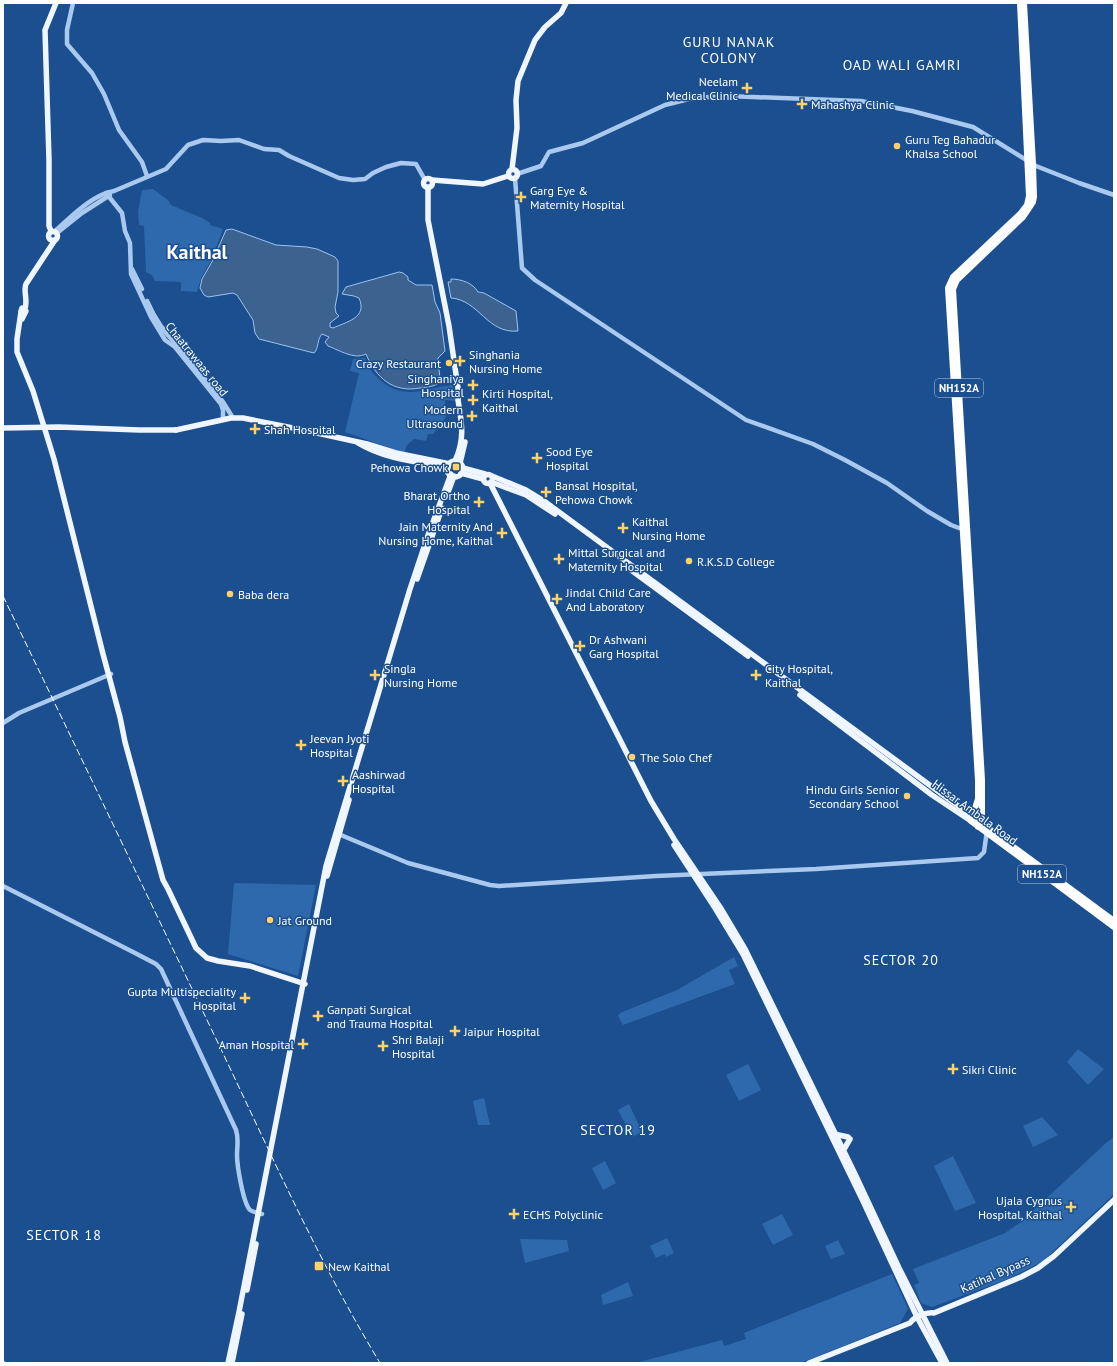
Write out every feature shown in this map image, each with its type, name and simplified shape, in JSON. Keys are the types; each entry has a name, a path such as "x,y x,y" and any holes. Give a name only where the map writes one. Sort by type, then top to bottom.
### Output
{"highway":[{"name":"NH152A","path":"1020,3 1030,163"},
{"name":"NH152A","path":"979,825 982,806 982,780 948,288 953,277 1020,214 1027,205 1029,196 1030,163 1024,3"},
{"name":"NH152A","path":"965,528 978,780 978,799 972,819"},
{"name":"Hissar Ambala Road","path":"972,819 1114,927"},
{"name":"Hissar Ambala Road","path":"987,831 1114,921"},
{"path":"1105,914 1114,914"}],"main road":[{"path":"56,3 45,30 49,160 49,226 58,237 53,240 25,287 27,301 23,311 19,337 20,353 47,422 163,880 196,948 207,958 250,966 304,983"},
{"path":"513,176 508,173 512,170 517,128 516,100 518,81 535,40 545,27 561,13 566,3"},
{"path":"232,1363 312,942 337,833 378,698 456,466 462,439 458,400 459,394 449,326 428,220 428,187 424,185 425,180 428,178 432,180 483,184 513,176"},
{"path":"428,187 432,186 432,180"},
{"path":"53,240 48,236 54,232"},
{"name":"Hissar Ambala Road","path":"3,428 176,430 233,418 248,419 356,442 366,448 405,457 456,466 488,480 526,490 544,501 972,819"},
{"path":"453,475 456,466"},
{"path":"488,480 652,808 745,949 946,1363"},
{"path":"696,874 742,954 863,1202 917,1317 942,1363"},
{"path":"834,1134 849,1138 843,1151"},
{"name":"Katihal Bypass","path":"810,1363 910,1323 920,1323 924,1317 931,1313 1020,1277 1038,1268 1054,1256 1114,1200"},
{"path":"228,1363 260,1214"},
{"name":"Katihal Bypass","path":"910,1323 917,1317 924,1317"}],"street":[{"path":"73,3 67,30 68,44 92,73 104,94 119,130 142,162 147,176"},
{"path":"965,528 955,527 927,511 887,483 813,444 746,420 535,280 522,268 513,176 541,166 549,152 583,143 665,105 693,98 727,96 861,101 912,111 972,127 1030,163 1079,184 1114,195"},
{"path":"54,232 92,201 166,169 188,145 203,140 239,140 264,148 279,150 289,156 339,178 353,180 366,179 373,173 386,167 411,162 416,164 425,180"},
{"path":"107,195 122,213 125,230 130,242 132,269 152,311 169,337 177,344 223,402 233,418"},
{"name":"Chaatrawaas road","path":"132,269 131,274 151,317 165,340 175,347 221,404 223,410 223,420"},
{"path":"3,723 19,713 110,674"},
{"path":"337,833 408,862 490,885 499,886 696,874 816,869 978,858 984,852 987,831"},
{"path":"3,886 135,953 156,964 160,968 236,1130 238,1140 237,1153 239,1174 247,1206 251,1211 260,1214"}],"shaded area":[{"path":"153,189 168,200 171,205 202,218 210,223 210,225 223,229 212,259 201,278 197,292 181,291 181,282 155,281 152,275 146,272 144,226 139,225 138,212 142,190"},
{"path":"232,229 276,245 317,249 335,257 338,261 338,292 335,307 336,313 339,316 330,323 330,327 333,328 354,318 361,310 359,298 342,294 346,287 399,272 403,273 408,277 408,280 416,285 432,285 435,302 440,313 445,351 438,358 440,382 431,386 410,389 394,386 380,377 370,363 366,354 361,356 352,355 328,346 325,342 329,337 322,334 319,338 317,349 314,353 259,339 255,333 253,320 237,295 233,293 208,297 204,295 200,288 202,279 213,260 226,230"},
{"path":"451,279 466,282 473,286 478,292 484,293 516,311 518,331 507,331 498,327 469,304 461,300 451,298 448,282 451,282"},
{"path":"365,358 375,375 385,384 394,389 410,392 453,385 456,401 445,400 446,417 433,434 428,434 426,441 414,439 407,445 404,453 345,432 359,373 350,371 353,359"},
{"name":"Jat Ground","path":"234,883 316,885 298,976 228,954"},
{"path":"734,957 738,966 729,970 735,984 623,1025 618,1016 620,1013 677,990"},
{"path":"1078,1049 1104,1069 1088,1085 1067,1062"},
{"path":"748,1064 761,1090 739,1101 726,1075"},
{"path":"484,1098 490,1125 478,1125 473,1101"},
{"path":"629,1104 642,1132 632,1137 618,1110"},
{"path":"1042,1117 1058,1135 1033,1147 1023,1126"},
{"path":"1114,1137 1114,1194 1043,1261 1008,1279 932,1307 921,1303 914,1285 919,1283 913,1269 1005,1233 1021,1222"},
{"path":"953,1156 976,1203 955,1211 934,1166"},
{"path":"605,1161 616,1183 603,1190 592,1168"},
{"path":"782,1214 793,1235 773,1245 762,1224"},
{"path":"667,1238 674,1253 666,1257 665,1254 656,1258 650,1246"},
{"path":"520,1239 567,1240 569,1251 525,1263"},
{"path":"838,1240 845,1254 831,1259 825,1246"},
{"path":"892,1274 908,1309 900,1323 801,1363 636,1363 722,1340 724,1346 746,1339 744,1333"},
{"path":"628,1282 633,1296 603,1305 601,1295"}],"waterway":[{"path":"3,1360 6,1363"}],"railway":[{"path":"3,596 296,1206 336,1286 380,1363"}],"place":[{"name":"Neelam Medical Clinic","path":"747,88"},
{"name":"Mahashya Clinic","path":"802,104"},
{"name":"Guru Teg Bahadur Khalsa School","path":"897,146"},
{"name":"Garg Eye & Maternity Hospital","path":"521,197"},
{"name":"Singhania Nursing Home","path":"460,361"},
{"name":"Crazy Restaurant","path":"449,363"},
{"name":"Singhaniya Hospital","path":"473,385"},
{"name":"Kirti Hospital, Kaithal","path":"473,400"},
{"name":"Modern Ultrasound","path":"472,416"},
{"name":"Shah Hospital","path":"255,429"},
{"name":"Sood Eye Hospital","path":"537,458"},
{"name":"Pehowa Chowk","path":"456,467"},
{"name":"Bansal Hospital, Pehowa Chowk","path":"546,492"},
{"name":"Bharat Ortho Hospital","path":"479,502"},
{"name":"Kaithal Nursing Home","path":"623,528"},
{"name":"Jain Maternity And Nursing Home, Kaithal","path":"502,533"},
{"name":"Mittal Surgical and Maternity Hospital","path":"559,559"},
{"name":"R.K.S.D College","path":"689,561"},
{"name":"Baba dera","path":"230,594"},
{"name":"Jindal Child Care And Laboratory","path":"557,599"},
{"name":"Dr Ashwani Garg Hospital","path":"580,646"},
{"name":"Singla Nursing Home","path":"375,675"},
{"name":"City Hospital, Kaithal","path":"756,675"},
{"name":"Jeevan Jyoti Hospital","path":"301,745"},
{"name":"The Solo Chef","path":"632,757"},
{"name":"Aashirwad Hospital","path":"343,781"},
{"name":"Hindu Girls Senior Secondary School","path":"907,796"},
{"name":"Jat Ground","path":"270,920"},
{"name":"Gupta Multispeciality Hospital","path":"245,998"},
{"name":"Ganpati Surgical and Trauma Hospital","path":"318,1016"},
{"name":"Jaipur Hospital","path":"455,1031"},
{"name":"Aman Hospital","path":"303,1044"},
{"name":"Shri Balaji Hospital","path":"383,1046"},
{"name":"Sikri Clinic","path":"953,1069"},
{"name":"Ujala Cygnus Hospital, Kaithal","path":"1071,1207"},
{"name":"ECHS Polyclinic","path":"514,1214"},
{"name":"New Kaithal","path":"319,1266"}],"district":[{"name":"GURU NANAK COLONY","path":"729,50"},
{"name":"OAD WALI GAMRI","path":"902,65"},
{"name":"Kaithal","path":"197,252"},
{"name":"SECTOR 20","path":"901,960"},
{"name":"SECTOR 19","path":"618,1130"},
{"name":"SECTOR 18","path":"64,1235"}]}
